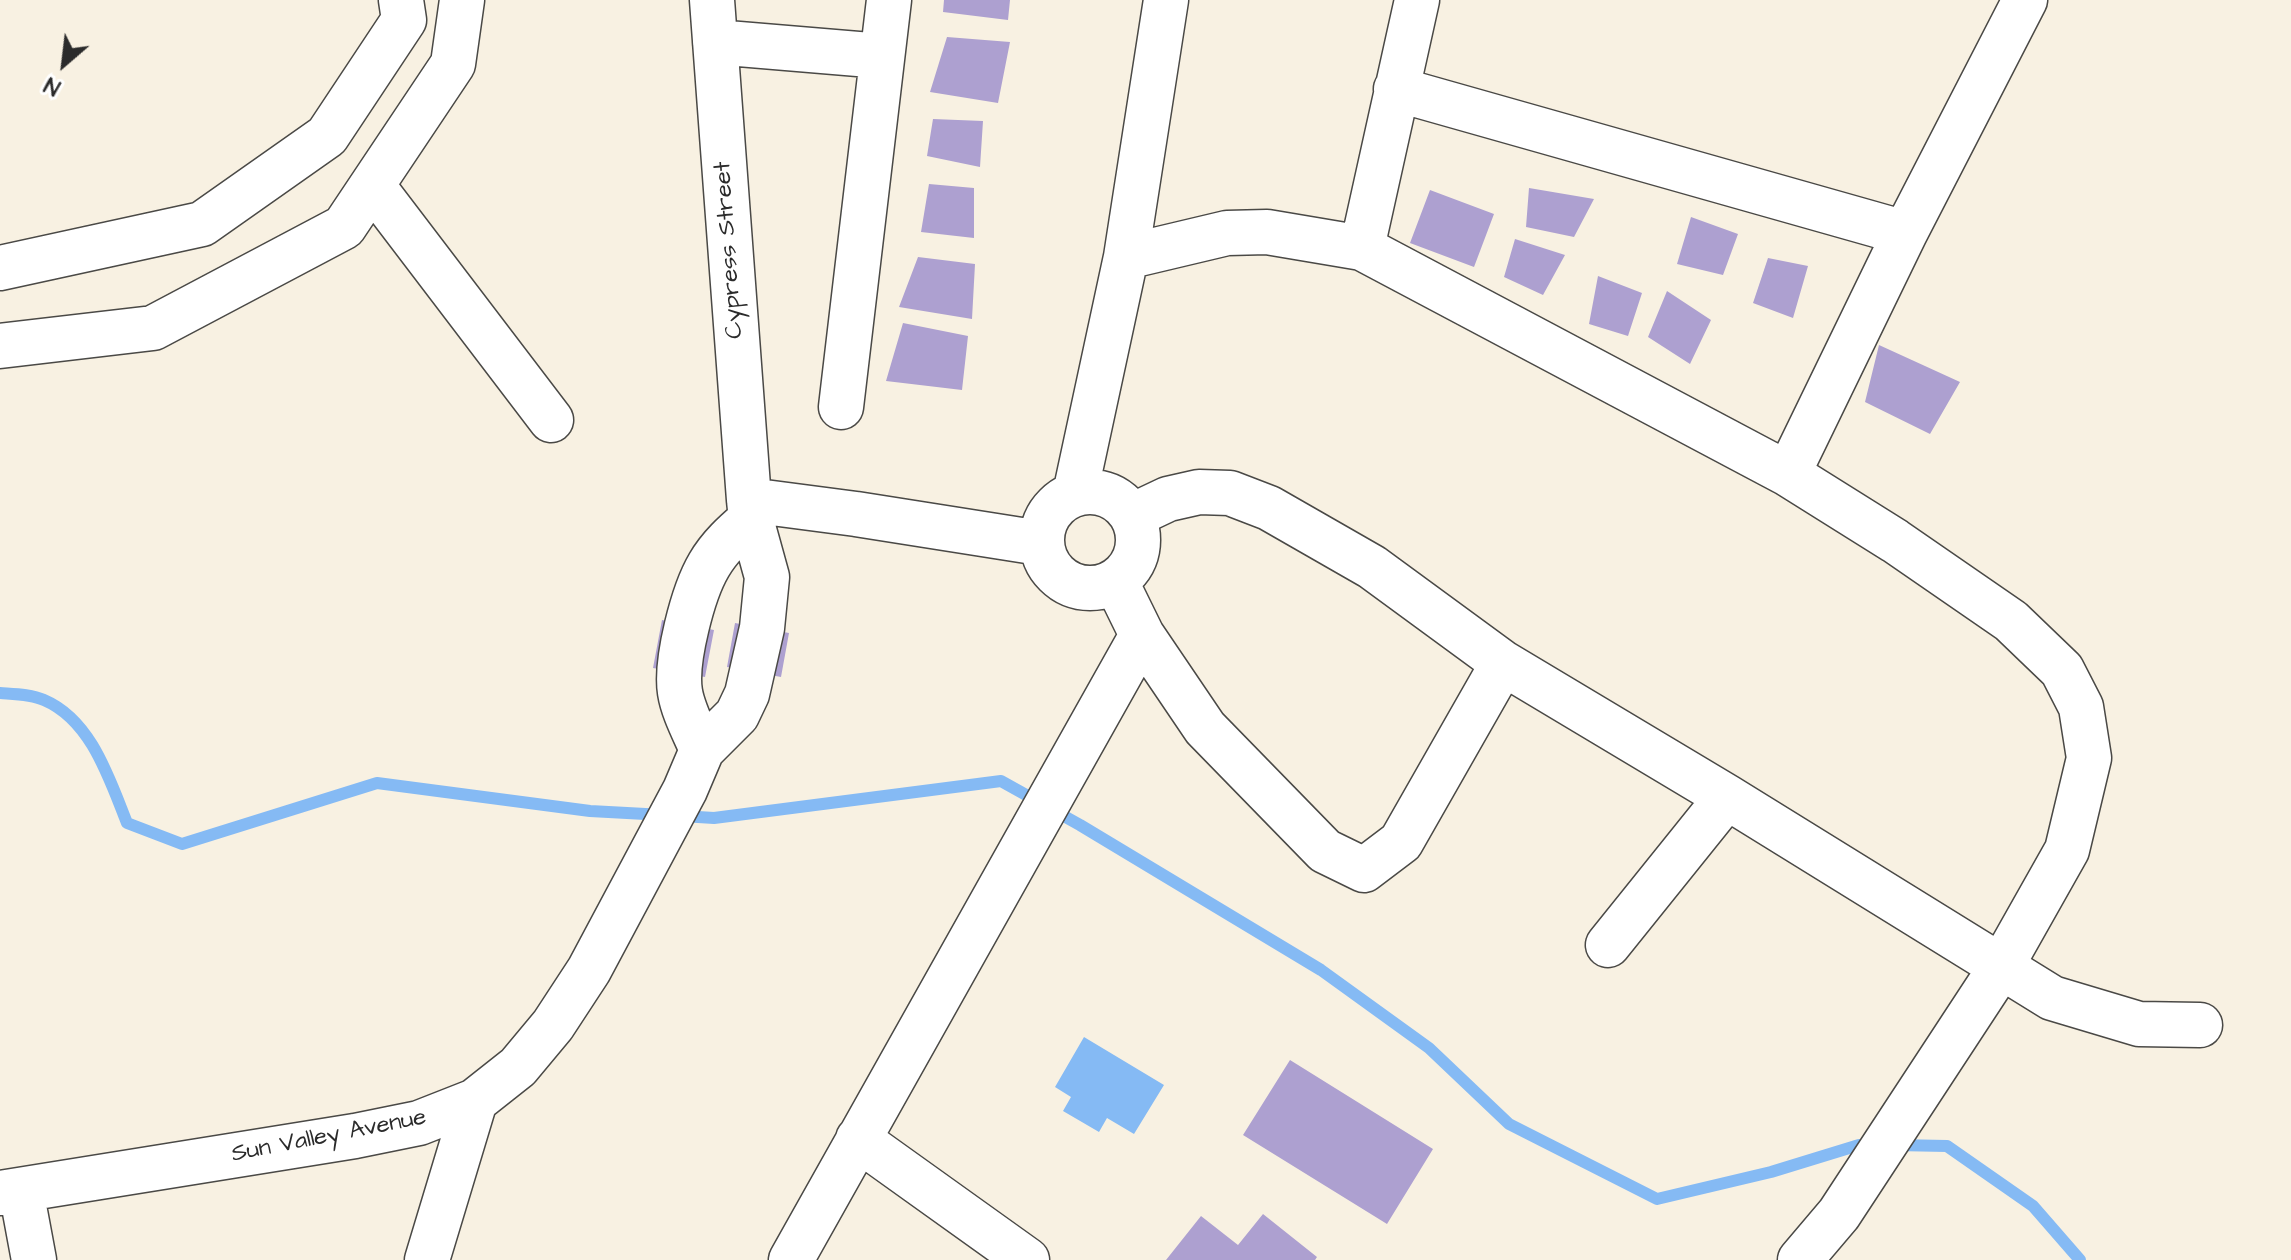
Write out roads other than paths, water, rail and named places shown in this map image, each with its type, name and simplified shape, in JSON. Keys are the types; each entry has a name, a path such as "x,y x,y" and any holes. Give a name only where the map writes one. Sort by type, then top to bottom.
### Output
{"street":[{"path":"0,268 202,224 327,136 404,20 401,0"},
{"path":"0,346 153,328 344,227 453,64 462,0"},
{"path":"841,407 889,0"},
{"path":"1075,494 1126,257 1166,0"},
{"path":"1362,248 1417,0"},
{"path":"1788,474 2012,2"},
{"path":"714,21 882,56"},
{"name":"Cypress Street","path":"714,21 750,510"},
{"path":"1396,89 1905,233"},
{"path":"372,185 551,420"},
{"path":"1126,257 1227,233 1267,232 1362,248 1788,474 1895,541 2011,621 2062,670 2081,707 2089,758 2067,850 2001,967 1839,1214 1804,1258"},
{"path":"1092,492 1108,495 1132,516 1138,533 1137,552 1130,569 1116,582 1097,589 1077,588 1058,578 1046,562 1040,543 1043,527 1050,512 1061,501 1075,494 1092,492"},
{"path":"1132,516 1168,499 1199,492 1230,493 1256,503 1372,567 1503,663 2052,998 2139,1024 2200,1025"},
{"path":"702,750 680,691 683,649 695,597 709,565 750,510 856,514 1040,543"},
{"name":"Sun Valley Avenue","path":"10,1192 419,1123 475,1101 518,1067 553,1025 589,970 642,874 702,750 737,715 747,694 767,603 767,577 750,510"},
{"path":"1116,582 1142,635 1205,728 1325,851 1364,870 1401,842 1503,663"},
{"path":"791,1260 1142,635"},
{"path":"1608,945 1727,797"},
{"path":"427,1260 475,1101"},
{"path":"858,1139 1027,1260"},
{"path":"10,1192 34,1260"}],"water":[{"path":"1084,1037 1164,1085 1134,1134 1107,1118 1099,1132 1063,1111 1071,1097 1055,1087"}],"waterway":[{"path":"0,693 34,697 60,709 74,721 96,752 127,823 182,844 377,783 590,811 664,815"},
{"path":"682,816 714,818 1001,781 1321,970 1429,1048 1509,1124 1657,1199 1771,1172 1859,1145 1873,1145"},
{"path":"1895,1145 1947,1146 2033,1206 2080,1260"}]}
